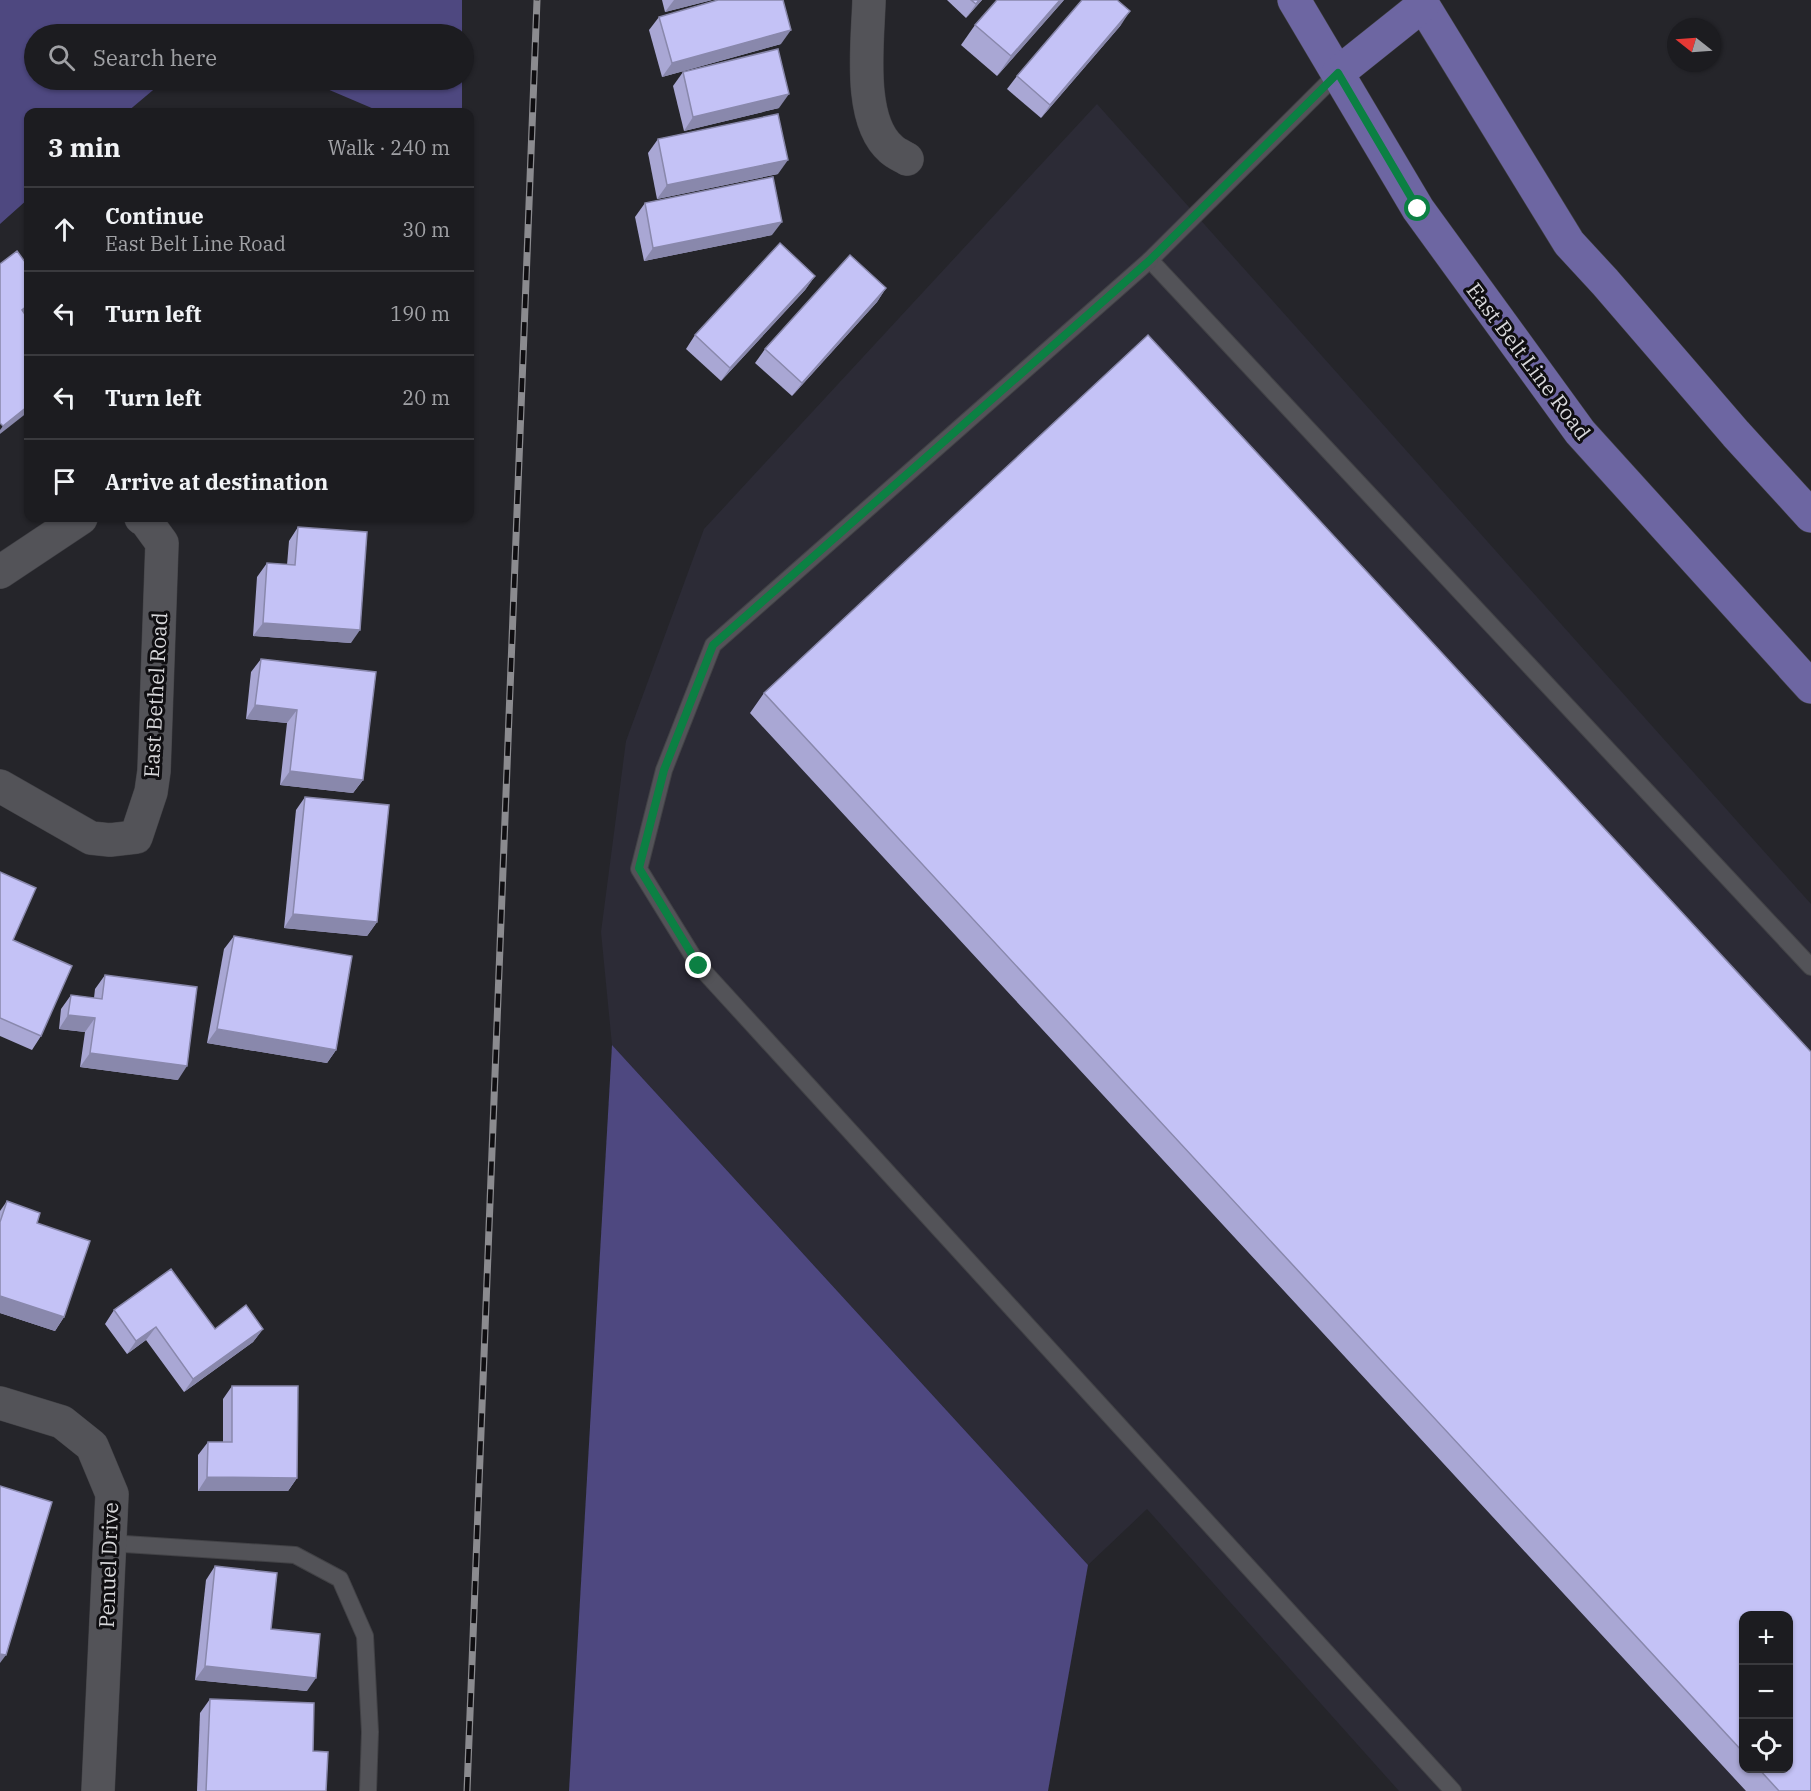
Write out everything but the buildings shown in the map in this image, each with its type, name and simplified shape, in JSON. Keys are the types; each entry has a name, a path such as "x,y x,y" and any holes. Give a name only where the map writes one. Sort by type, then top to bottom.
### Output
{"main road":[{"name":"East Belt Line Road","path":"1294,0 1418,209 1580,432 1811,687"},
{"path":"1338,73 1425,2 1569,243 1811,516"}],"street":[{"path":"869,0 867,80 870,109 878,130 890,148 907,159"},
{"path":"0,572 75,522"},
{"name":"East Bethel Road","path":"0,786 91,838 110,840 136,837 151,792 154,771 162,543 147,522"},
{"name":"Penuel Drive","path":"0,1403 62,1422 92,1446 112,1494 98,1791"}],"lane":[{"path":"1338,73 1150,260 713,645 664,770 639,868 699,966 1453,1791"},
{"path":"1150,260 1811,967"},
{"path":"109,1543 295,1555 340,1579 365,1636 370,1731 368,1791"}],"shaded area":[{"path":"0,0 462,0 462,24 24,24 24,90 153,90 132,108 24,108 24,203 0,224"},
{"path":"329,90 462,90 462,108 372,108"},
{"path":"1097,104 1811,904 1811,1791 1399,1791 1147,1509 1088,1565 612,1045 601,932 626,741 704,529"},
{"path":"612,1045 1088,1565 1048,1791 569,1791"}],"railway":[{"path":"467,1791 537,0"}],"route":[{"path":"699,966 639,868 664,770 713,645 1150,260 1338,73 1418,209"}]}
